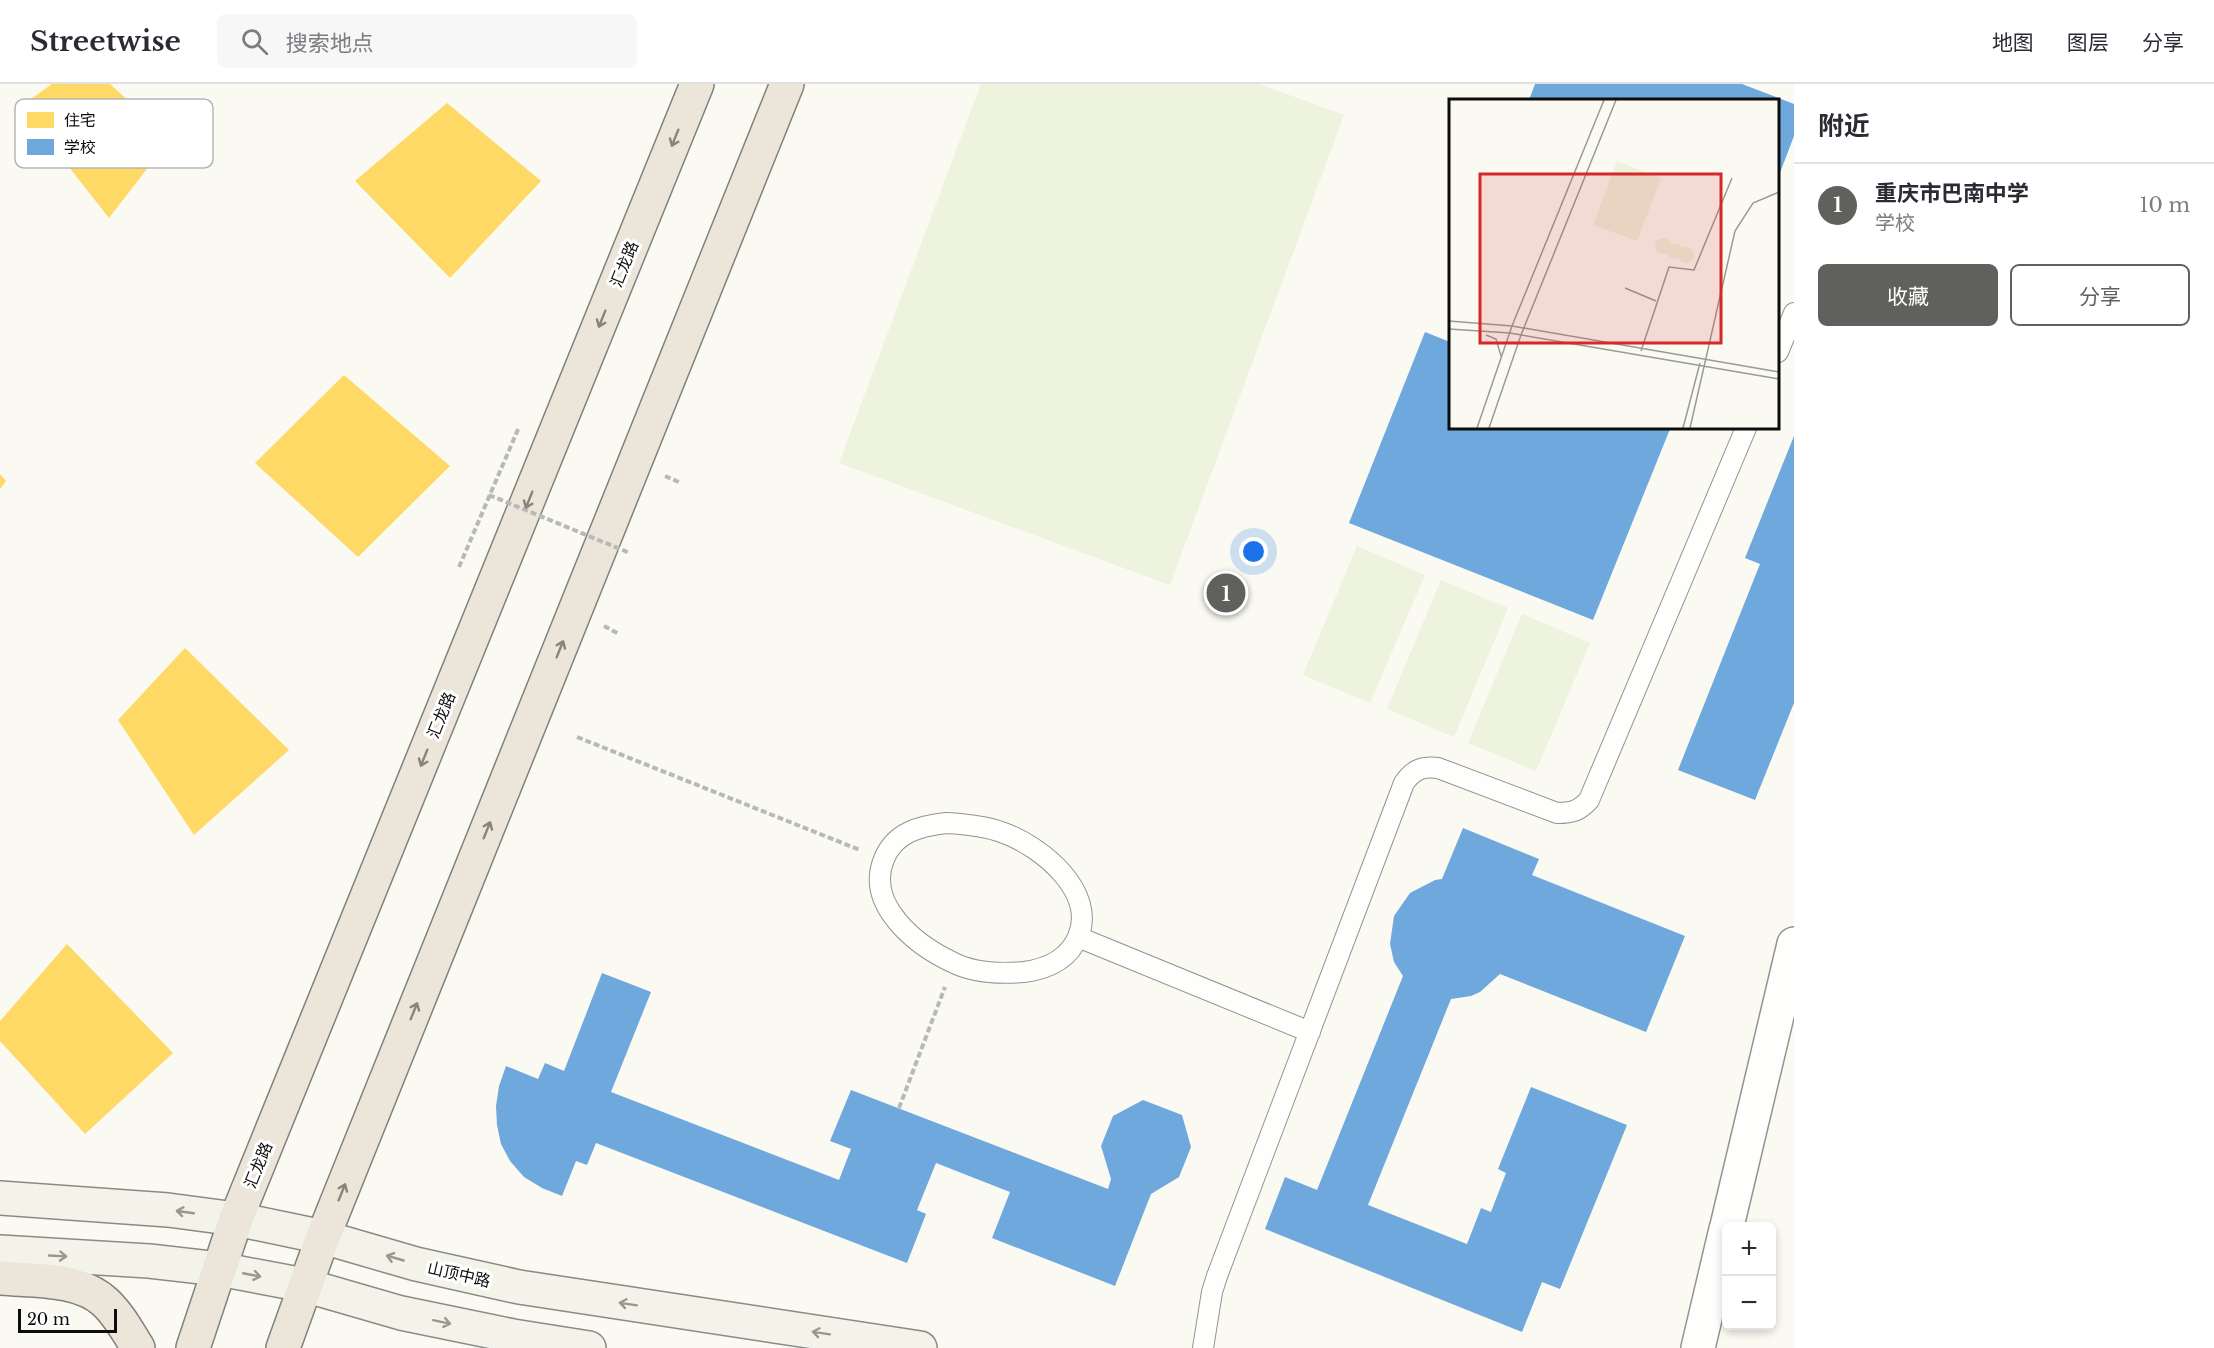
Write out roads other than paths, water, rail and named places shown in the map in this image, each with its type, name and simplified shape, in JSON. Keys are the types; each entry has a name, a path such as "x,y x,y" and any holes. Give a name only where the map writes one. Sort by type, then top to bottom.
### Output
{"main road":[{"name":"汇龙路","path":"193,1348 236,1219 698,84"},
{"path":"282,1348 323,1237 788,84"},
{"name":"山顶中路","path":"0,1198 168,1210 236,1219 323,1237 417,1264 519,1287 920,1348"},
{"path":"0,1252 149,1261 219,1269 304,1285 401,1313 513,1336 589,1348"},
{"path":"0,1278 81,1288 103,1300 120,1319 138,1348"}],"street":[{"path":"1728,1222 1794,944"},
{"path":"1698,1348 1722,1249"}],"lane":[{"path":"1779,350 1794,313"},
{"path":"1203,1348 1212,1292 1217,1276 1404,783 1417,769 1426,766 1438,768 1557,813 1571,813 1582,808 1589,800 1746,429"},
{"path":"946,824 978,826 1006,833 1032,847 1066,879 1080,903 1082,921 1078,937 1065,956 1046,967 1030,971 983,971 954,963 916,939 894,917 886,904 879,883 881,866 890,846 896,839 915,829 946,824"},
{"path":"1078,937 1310,1032"}],"place":[{"name":"重庆市巴南中学","path":"1226,593"}]}
